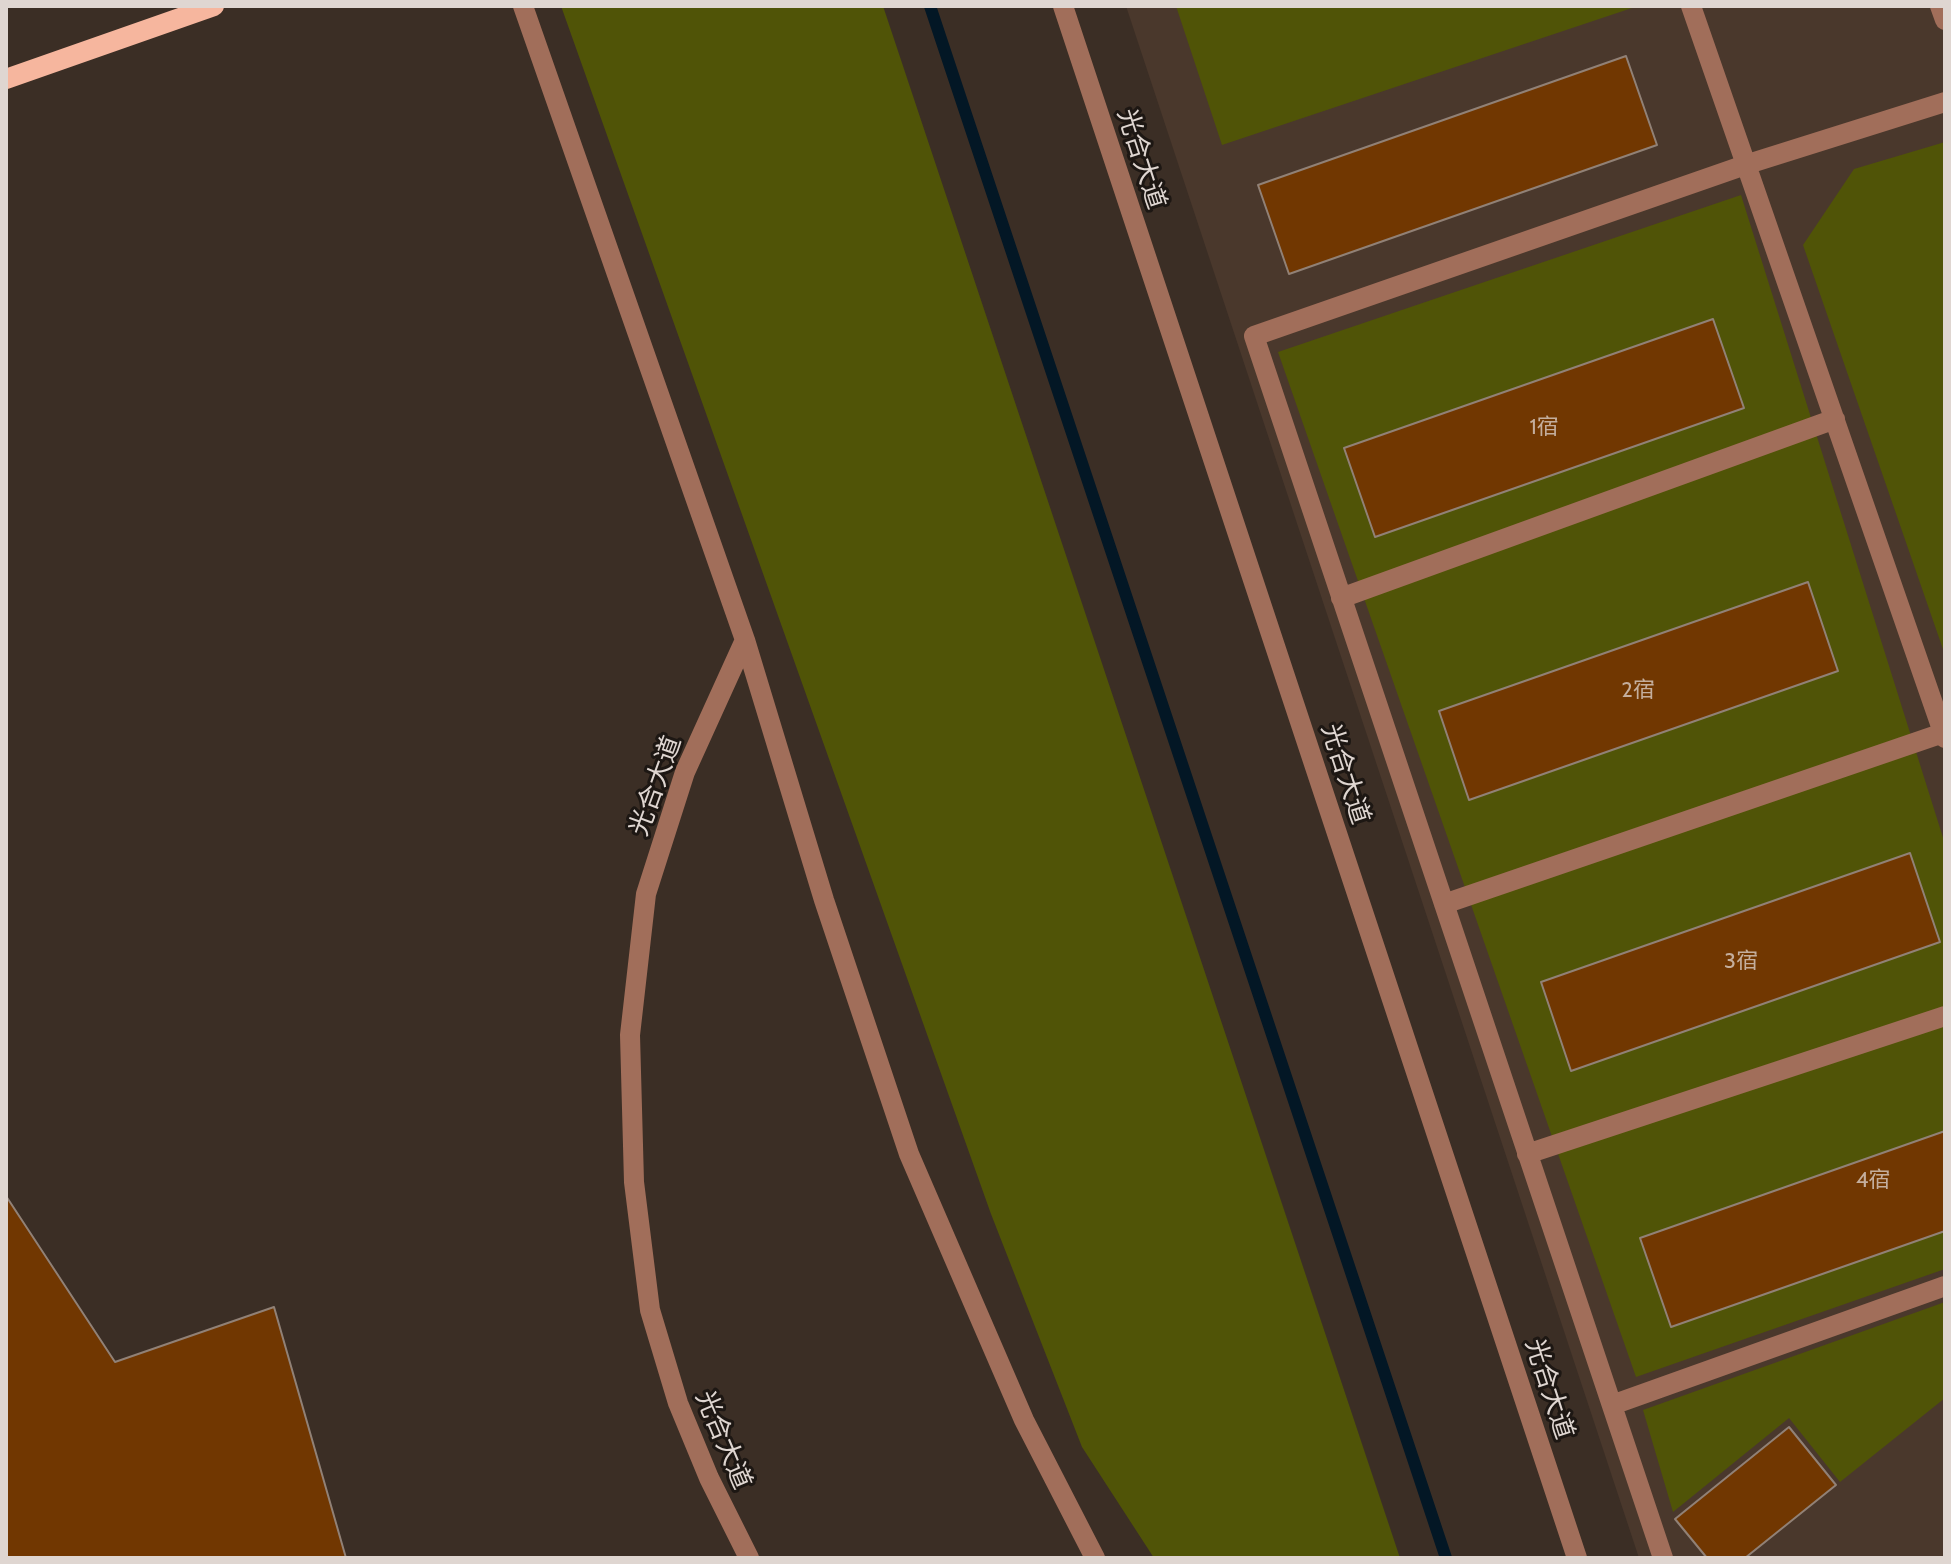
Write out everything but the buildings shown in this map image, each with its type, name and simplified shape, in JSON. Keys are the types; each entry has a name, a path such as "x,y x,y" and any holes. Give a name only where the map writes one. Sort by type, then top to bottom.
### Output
{"main road":[{"path":"6,79 214,6"}],"street":[{"path":"523,6 745,640 824,900 909,1154 1024,1420 1095,1558"},
{"name":"光合大道","path":"1063,6 1577,1558"},
{"path":"1444,904 1944,735 1691,6"},
{"path":"1940,6 1945,20"},
{"path":"1663,1558 1254,336 1748,164 1945,102"},
{"path":"1341,598 1835,419"},
{"name":"光合大道","path":"745,640 685,772 646,894 630,1035 634,1182 650,1310 678,1403 709,1478 749,1558"},
{"path":"1527,1154 1945,1016"},
{"path":"1612,1405 1945,1286"}],"shaded area":[{"path":"561,6 883,6 1400,1558 1154,1558 1082,1447 991,1214"},
{"path":"1126,6 1945,6 1945,1558 1639,1558"},
{"path":"1176,6 1638,6 1222,145"},
{"path":"1945,142 1945,655 1803,245 1854,169"},
{"path":"1741,195 1945,844 1945,1269 1636,1377 1278,352"},
{"path":"1945,1302 1945,1398 1840,1482 1789,1418 1673,1512 1643,1410"}],"waterway":[{"path":"930,6 1446,1558"}]}
